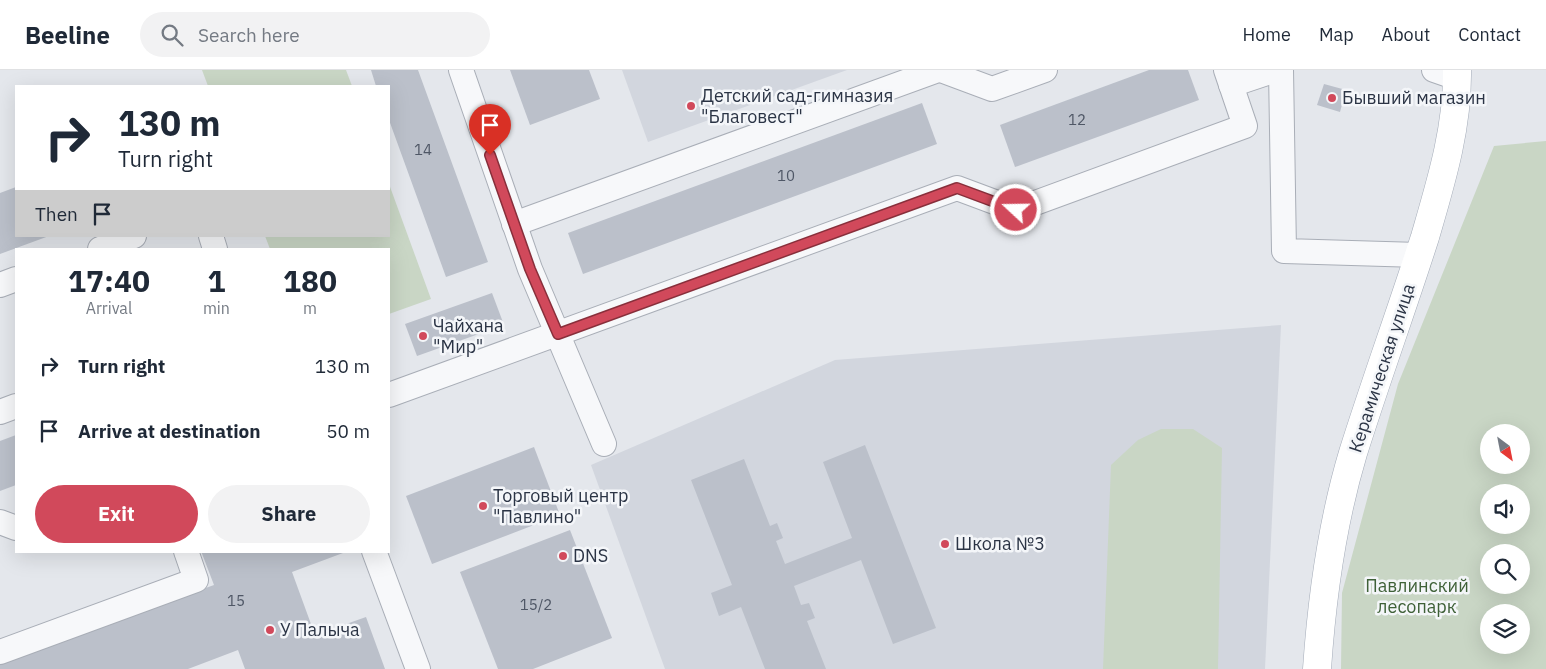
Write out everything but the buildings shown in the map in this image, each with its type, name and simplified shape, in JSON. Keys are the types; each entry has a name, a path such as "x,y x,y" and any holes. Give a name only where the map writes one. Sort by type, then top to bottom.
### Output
{"main road":[{"name":"Керамическая улица","path":"1317,669 1327,570 1338,511 1353,454 1437,196 1449,147 1456,113 1449,73"}],"street":[{"path":"460,70 530,269 604,444"},
{"path":"514,224 940,70 992,89 1045,70"},
{"path":"390,396 957,188 1016,210 1236,130 1245,126 1229,78 1276,70"},
{"path":"1280,70 1284,252 1419,255"},
{"path":"103,248 131,237"},
{"path":"0,285 15,279"},
{"path":"0,412 15,406"},
{"path":"0,522 15,528"},
{"path":"0,652 196,580 187,553"},
{"path":"375,553 418,669"}],"shaded area":[{"name":"Детский сад-гимназия \"Благовест\"","path":"622,70 847,70 648,142"},
{"name":"Школа №3","path":"1281,325 1265,669 665,669 591,465 835,360"}],"green space":[{"path":"202,70 346,70 352,85 208,85"},
{"name":"Павлинский лесопарк","path":"1546,141 1546,669 1341,669 1342,593 1398,384 1494,146"},
{"path":"390,187 431,299 390,314 390,248 270,248 265,237 390,237"},
{"path":"1161,429 1193,429 1222,448 1218,669 1103,669 1111,465 1138,440"}],"place":[{"name":"Бывший магазин","path":"1332,98"},
{"name":"Детский сад-гимназия \"Благовест\"","path":"691,106"},
{"name":"Чайхана \"Мир\"","path":"423,336"},
{"name":"Торговый центр \"Павлино\"","path":"483,506"},
{"name":"Школа №3","path":"945,544"},
{"name":"DNS","path":"563,556"},
{"name":"У Палыча","path":"270,630"}],"route":[{"path":"490,155 530,269 558,334 957,188 1016,210"}]}
